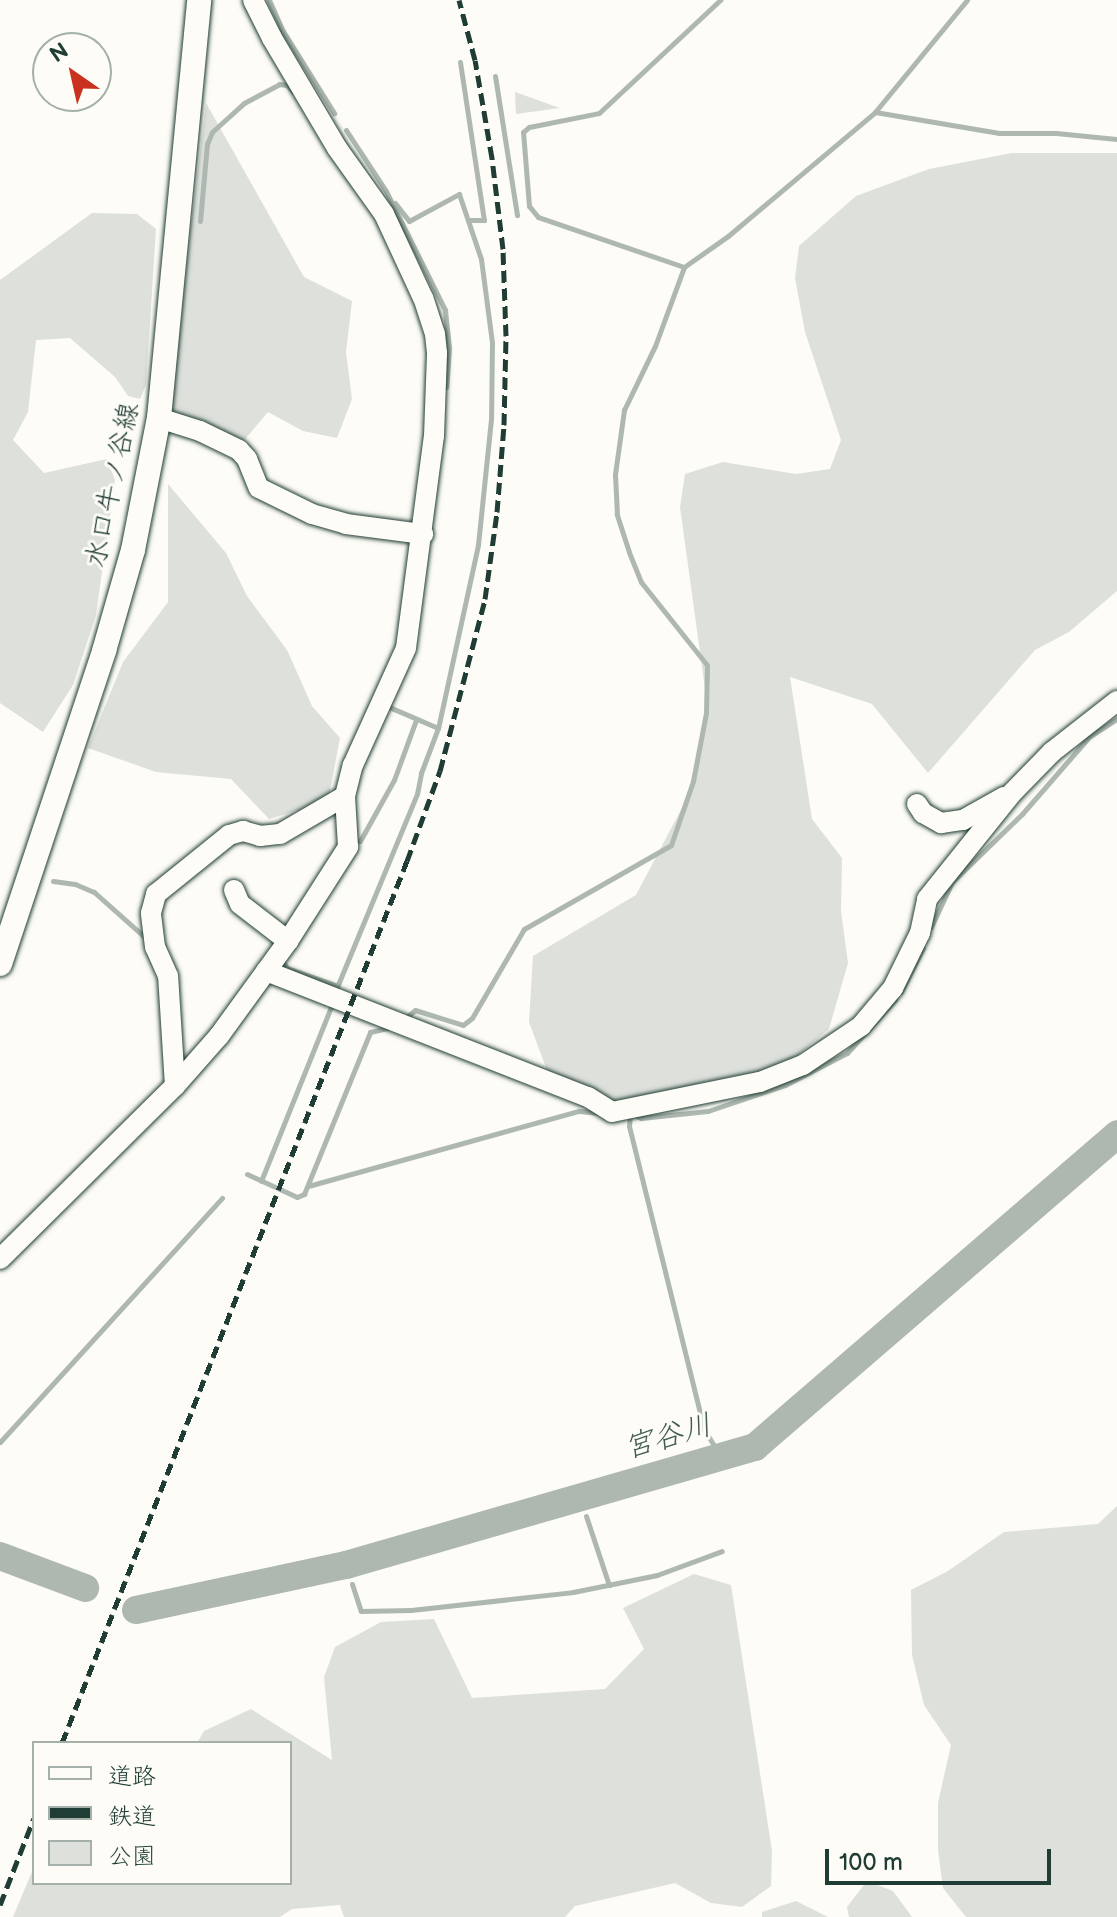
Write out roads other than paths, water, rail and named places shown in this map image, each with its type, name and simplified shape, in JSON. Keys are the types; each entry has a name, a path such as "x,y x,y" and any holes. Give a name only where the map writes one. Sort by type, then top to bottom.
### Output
{"main road":[{"name":"水口牛ノ谷線","path":"0,964 104,651 133,550 159,418 199,0"}],"street":[{"path":"0,1259 175,1086 219,1036 288,941 348,847 345,796 353,765 406,648 423,534 437,353 423,298 384,214 337,148 253,0"},
{"path":"159,418 200,431 239,450 247,459 259,488 312,514 346,524 423,534"},
{"path":"266,971 588,1097 613,1121 760,1082 803,1065 861,1026 893,988 920,933 927,899 1011,794 1052,752 1117,701"},
{"path":"917,804 923,813 941,823 963,820 1011,794"},
{"path":"175,1086 168,976 155,947 151,913 156,894 229,835 243,831 260,836 280,834 345,796"},
{"path":"234,890 240,904 288,941"}],"waterway":[{"path":"269,0 283,31 334,113"},
{"path":"684,267 538,217 529,206 523,132 529,127 599,113 720,0"},
{"path":"404,1019 415,1010 463,1025 472,1018 524,929 671,845 693,781 706,713 707,665 641,582 629,552 617,514 615,474 624,410 655,346 684,267 728,236 875,112 967,0"},
{"path":"460,62 484,220 468,220"},
{"path":"495,76 517,215"},
{"path":"200,221 207,144 212,132 244,103 279,84 287,85 293,92"},
{"path":"875,112 999,133 1056,133 1117,139"},
{"path":"346,130 386,191 445,310 449,348 446,387"},
{"path":"395,203 409,221 459,194 481,259 492,342 491,419 478,545 438,728"},
{"path":"337,987 417,794 421,773 438,728 387,706"},
{"path":"931,927 952,882 1022,814 1089,737 1117,719"},
{"path":"360,841 394,780 416,720"},
{"path":"53,881 75,884 94,892 148,940"},
{"path":"901,992 923,948"},
{"path":"282,960 287,968 338,986"},
{"path":"634,1115 641,1118 708,1111 785,1085 847,1053 895,1000"},
{"path":"261,1181 331,1007"},
{"path":"247,1174 297,1197 304,1194 370,1032 392,1027"},
{"path":"308,1186 579,1111 601,1113"},
{"path":"630,1115 629,1126 704,1429 721,1457"},
{"name":"宮谷川","path":"136,1610 346,1565 755,1447 1117,1134"},
{"path":"0,1442 222,1198"},
{"path":"586,1516 609,1585"},
{"path":"352,1584 361,1611 411,1610 573,1592 657,1575 722,1551"},
{"name":"宮谷川","path":"0,1556 85,1588"}],"railway":[{"path":"63,1741 407,861 440,771 485,599 497,512 504,425 506,336 503,249 492,158 475,60 459,0"},
{"path":"0,1905 32,1823"}]}
